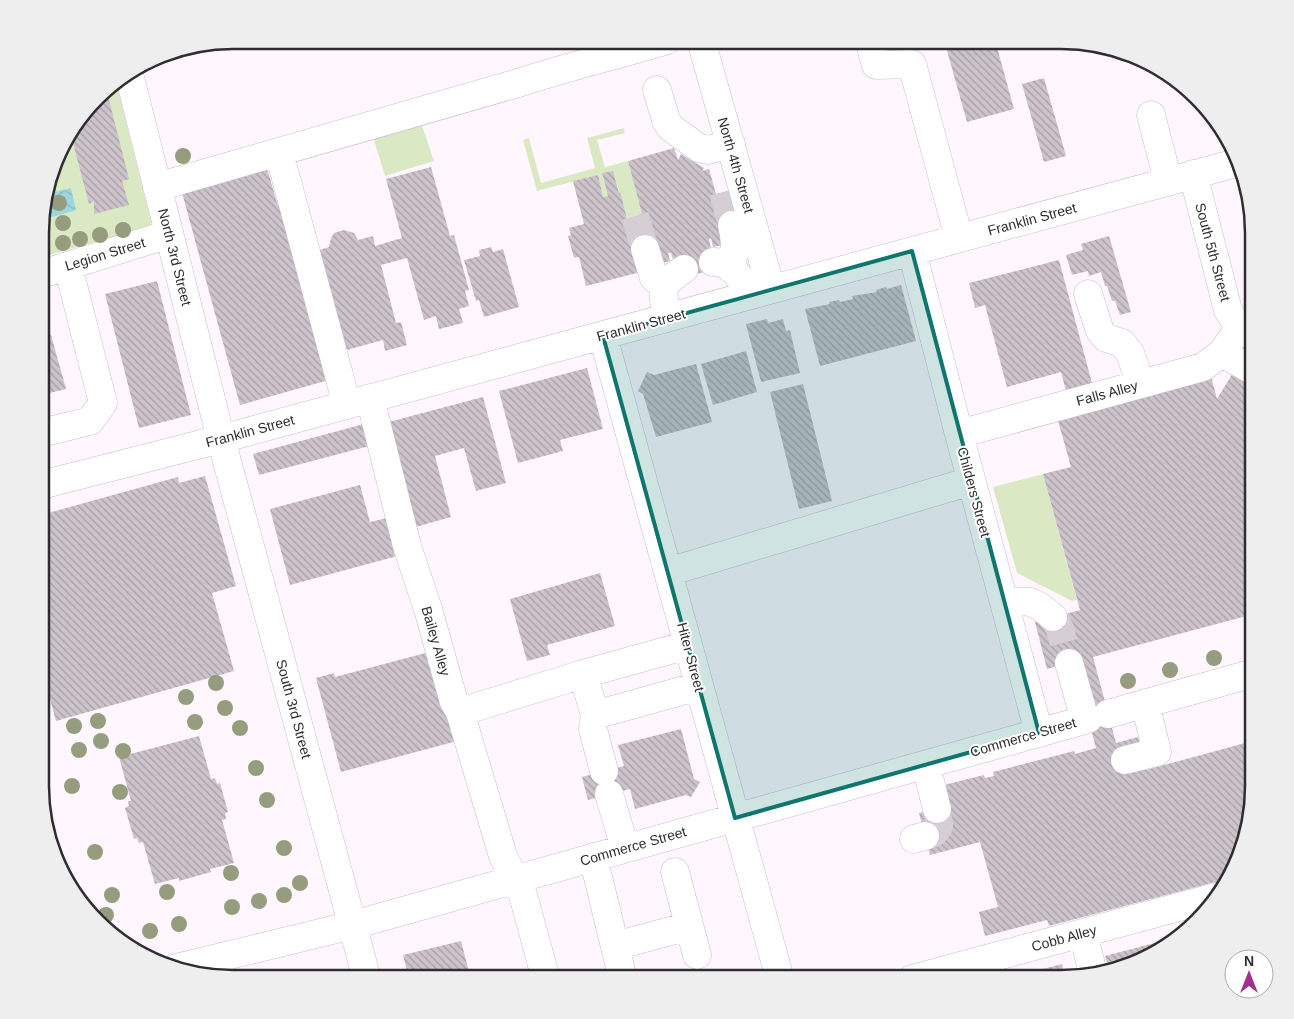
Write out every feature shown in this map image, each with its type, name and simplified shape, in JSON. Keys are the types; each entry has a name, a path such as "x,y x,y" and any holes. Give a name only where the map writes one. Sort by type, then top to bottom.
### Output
{"street":[{"path":"157,187 518,83 574,65 636,49"},
{"name":"North 4th Street","path":"702,49 705,78 730,144 760,292"},
{"path":"872,49 876,65 912,64 958,238"},
{"name":"North 3rd Street","path":"131,80 222,439"},
{"path":"657,90 670,127 699,148 708,150 730,144"},
{"name":"South 5th Street","path":"1151,115 1181,178 1228,310 1245,331"},
{"name":"Bailey Alley","path":"279,152 428,609 454,702 460,712 503,856 523,895 544,970"},
{"name":"Franklin Street","path":"49,483 222,439 1231,164"},
{"path":"732,225 736,246 722,265 738,273 760,292"},
{"name":"Legion Street","path":"49,272 169,234"},
{"path":"645,248 654,278 675,278 662,294 668,317"},
{"name":"Childers Street","path":"912,251 971,481 1039,733"},
{"path":"49,431 90,421 103,403 68,266"},
{"path":"1088,294 1100,331 1106,338 1122,343 1130,353 1141,384"},
{"name":"Falls Alley","path":"959,434 1203,367 1245,333"},
{"name":"Hiter Street","path":"603,336 777,970"},
{"path":"1222,353 1245,366"},
{"name":"South 3rd Street","path":"222,439 365,970"},
{"path":"668,572 971,481"},
{"path":"1004,604 1026,600 1053,617"},
{"path":"460,712 583,674 688,645"},
{"path":"1070,663 1094,718"},
{"path":"583,674 609,792 625,848"},
{"name":"Commerce Street","path":"189,965 353,924 1245,676"},
{"path":"594,722 699,686"},
{"path":"1125,760 1157,752 1146,704"},
{"path":"926,765 937,809"},
{"path":"593,857 621,970"},
{"path":"675,872 697,955"},
{"name":"Cobb Alley","path":"945,970 1206,900"},
{"path":"615,946 690,926"},
{"path":"1083,933 1092,968"}],"highlighted area":[{"path":"912,251 1039,733 735,818 603,336"}],"green space":[{"path":"118,89 152,226 49,255 50,209 55,185 63,163 73,141 87,121"},
{"path":"421,122 434,161 385,176 373,137"},
{"path":"624,128 625,133 597,140 605,167 628,161 642,214 627,218 613,171 602,174 608,196 603,197 598,175 537,191 523,140 529,138 541,183 595,168 587,138"},
{"path":"1043,474 1077,600 1072,601 1017,573 993,487"}],"water":[{"path":"71,188 76,210 49,218 53,192"}],"building":[{"path":"893,49 908,49 909,51 895,55"},
{"path":"947,49 997,49 1014,109 967,122"},
{"path":"1044,78 1066,156 1044,162 1022,84"},
{"path":"108,98 129,179 122,181 129,205 94,214 94,201 89,204 73,142 94,112"},
{"path":"674,148 678,160 681,154 704,168 702,171 709,169 716,194 729,191 738,223 726,244 713,247 711,238 709,239 715,269 686,277 675,265 671,253 668,253 670,261 657,264 639,250 629,218 642,214 628,161"},
{"path":"266,165 278,206 288,203 336,378 240,405 181,189"},
{"path":"431,167 450,236 454,235 469,290 465,291 469,306 459,309 463,323 439,329 436,316 424,320 407,258 381,265 396,323 401,322 407,345 385,351 383,340 343,351 316,251 329,247 334,233 344,230 354,233 358,240 373,236 375,246 402,238 386,179"},
{"path":"613,171 641,272 586,286 579,257 574,258 568,236 571,235 569,228 584,224 573,181 598,175 603,197 608,196 602,173"},
{"path":"1109,236 1131,312 1120,315 1115,301 1112,301 1107,286 1105,286 1101,272 1089,276 1088,271 1072,275 1066,255 1083,250 1081,244"},
{"path":"491,247 493,252 503,249 519,307 484,317 479,300 476,301 464,260 480,256 479,250"},
{"path":"1059,260 1092,383 1066,391 1061,372 1007,387 985,305 975,308 969,283"},
{"path":"157,281 191,415 139,428 105,294"},
{"path":"901,285 916,341 820,366 805,309 830,304 829,302 853,299 852,296 877,292 876,290 886,287 887,289"},
{"path":"767,319 768,323 783,319 786,331 790,330 800,373 761,382 746,324"},
{"path":"49,335 51,335 66,389 49,393"},
{"path":"746,351 757,392 713,405 701,364"},
{"path":"1245,353 1245,616 1093,657 1116,743 1138,737 1146,770 1245,743 1244,810 1239,834 1231,856 1216,885 1215,882 1049,926 1047,920 985,936 979,912 998,907 980,842 930,855 919,813 950,805 944,785 984,775 985,778 994,776 993,772 1074,751 1075,754 1096,748 1073,662 1047,669 1035,622 1080,610 1043,474 1071,467 1057,417 1211,376 1217,399"},
{"path":"696,364 712,422 656,437 643,394 638,391 647,372 654,375"},
{"path":"587,368 603,429 560,440 563,451 518,463 499,391"},
{"path":"803,384 832,501 799,509 770,392"},
{"path":"483,397 506,483 476,491 464,448 435,456 451,517 412,528 385,423"},
{"path":"371,422 377,444 259,475 253,454"},
{"path":"205,476 236,586 212,593 234,671 56,721 49,695 49,513 178,477 179,483"},
{"path":"360,485 370,522 391,517 401,555 290,585 270,509"},
{"path":"600,573 615,626 547,645 550,655 527,661 510,599"},
{"path":"433,651 457,741 341,772 316,678 334,673 335,677"},
{"path":"681,729 694,779 700,782 691,797 686,795 635,809 630,789 588,800 582,777 624,766 618,745"},
{"path":"199,736 211,779 215,778 217,784 220,783 228,812 225,813 226,819 222,820 234,863 210,869 211,872 179,881 179,878 155,884 143,842 139,843 137,838 134,839 125,808 129,806 128,801 131,801 119,757"},
{"path":"461,941 469,970 407,970 403,955"},
{"path":"1159,942 1131,956 1109,964 1105,956"},
{"path":"1062,964 1063,970 1061,970 1039,970"}],"tunnel":[{"path":"723,192 732,225"},
{"path":"635,216 645,249"},
{"path":"1053,617 1060,629 1069,663"},
{"path":"925,836 934,833 939,826 937,809"}]}
